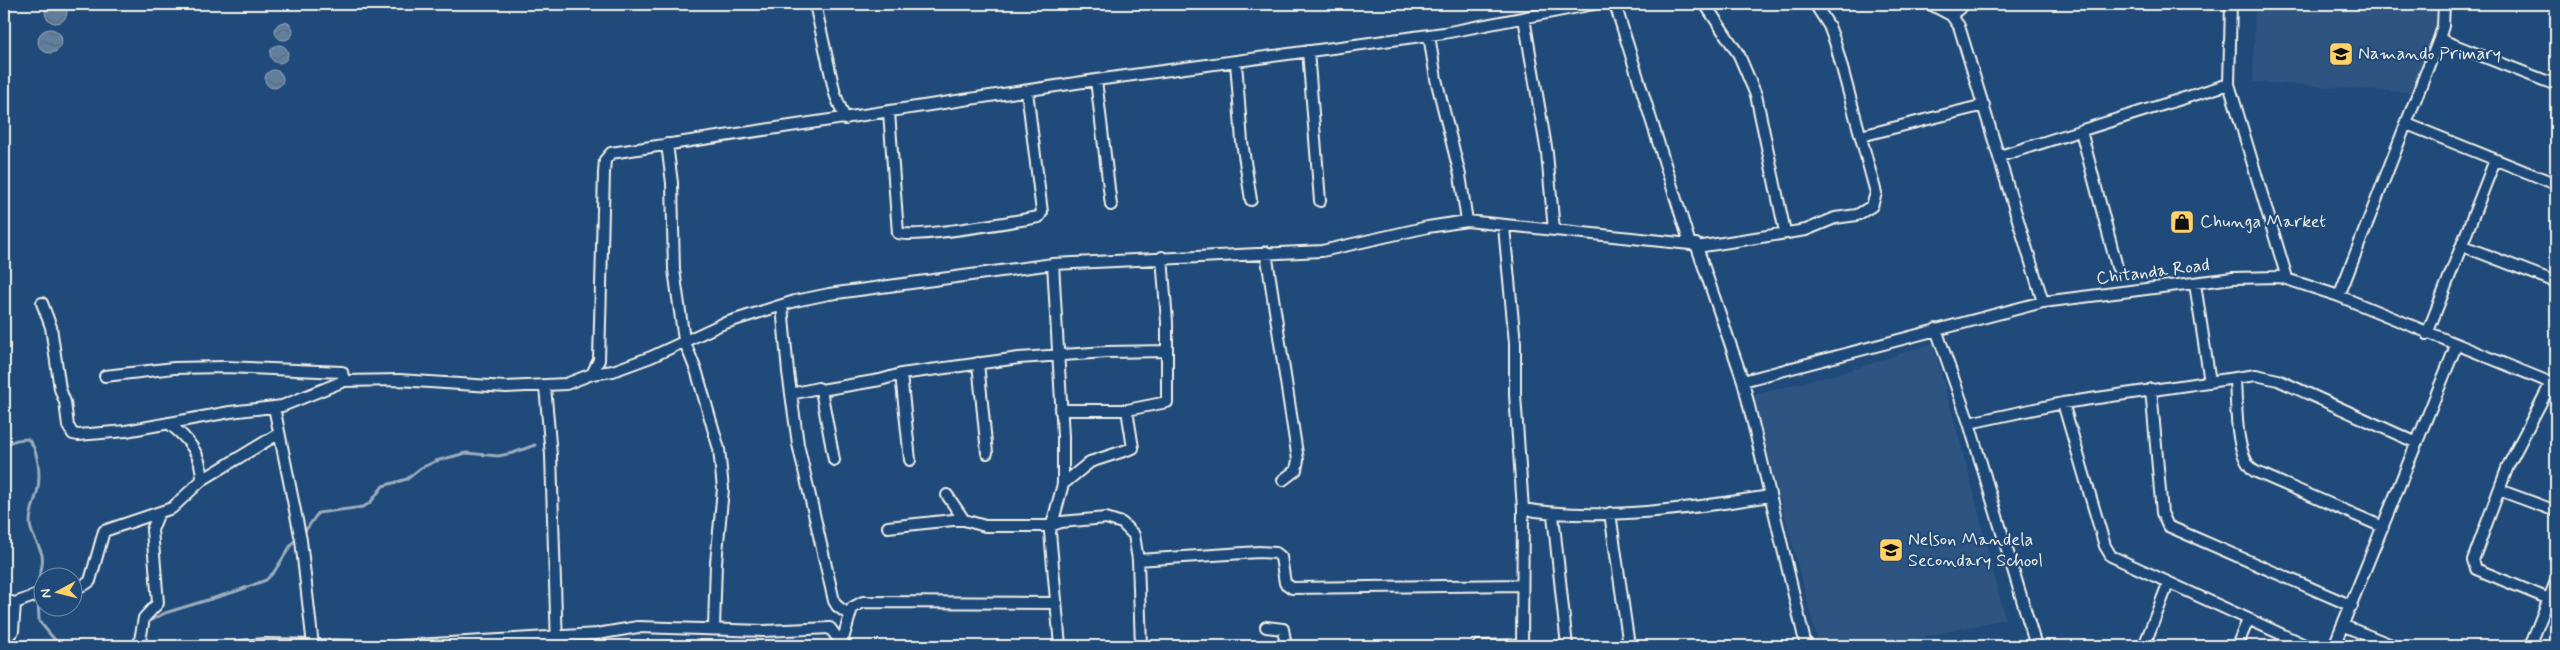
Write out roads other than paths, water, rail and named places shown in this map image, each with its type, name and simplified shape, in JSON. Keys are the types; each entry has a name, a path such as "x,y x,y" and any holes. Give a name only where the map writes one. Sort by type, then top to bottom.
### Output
{"street":[{"path":"814,4 835,94 845,119"},
{"path":"592,374 599,360 599,295 605,160 611,153 1096,80 1429,35 1594,4"},
{"path":"1615,4 1694,246 1744,381 1806,646"},
{"path":"1705,4 1739,55 1753,87 1785,232"},
{"path":"42,303 54,337 60,389 65,402 70,431 78,435 106,434 230,412 274,407 344,382 399,380 506,387 566,384 592,374 621,368 651,357 684,340 722,324 795,301 829,294 1053,264 1162,257 1322,251 1428,227 1467,221 1504,227 1554,230 1694,246 1806,230 1835,218 1857,215 1872,206 1876,193 1835,42 1829,26 1815,4"},
{"path":"1930,4 1951,15 1959,26 2043,302"},
{"path":"1951,15 1964,4"},
{"path":"2231,4 2229,84 2287,278"},
{"path":"2339,296 2440,39 2443,26 2444,4"},
{"path":"1524,18 1547,153 1554,230"},
{"path":"1429,35 1436,79 1460,175 1467,221"},
{"path":"2440,39 2556,85"},
{"path":"1308,52 1320,201"},
{"path":"1236,62 1242,142 1251,200"},
{"path":"1096,80 1111,205"},
{"path":"2000,156 2229,84"},
{"path":"889,112 898,233 911,234 1009,222 1039,217 1042,212 1026,91"},
{"path":"1861,136 1984,105"},
{"path":"2407,124 2556,184"},
{"path":"2082,130 2117,267"},
{"path":"667,144 672,183 674,270 684,340 697,373 720,457 723,507 716,563 714,628"},
{"path":"2427,334 2495,160"},
{"path":"1478,646 1522,646 1523,509 1515,395 1515,343 1504,227"},
{"path":"2463,246 2556,282"},
{"path":"1266,252 1298,460 1296,470 1283,480"},
{"path":"1060,410 1127,410 1167,402 1167,351 1162,257"},
{"path":"1053,264 1063,436 1063,484 1050,526 1060,646"},
{"name":"Chitanda Road","path":"1744,381 2043,302 2232,278 2287,278 2339,296 2456,346 2554,384"},
{"path":"2195,284 2210,382"},
{"path":"782,306 798,444 834,601 837,606 848,614"},
{"path":"1936,329 1969,423 2036,646"},
{"path":"2334,646 2344,626 2456,346"},
{"path":"791,394 818,388 821,390 880,380 901,374 978,363 1059,355 1167,351"},
{"path":"978,363 987,453"},
{"path":"105,376 174,368 225,367 342,372 344,382"},
{"path":"901,374 910,460"},
{"path":"1969,423 2063,403 2151,389 2235,380 2256,375 2278,380 2417,443"},
{"path":"2235,380 2239,435 2246,464 2254,471 2383,527"},
{"path":"2549,600 2476,569 2473,560 2508,466 2554,384"},
{"path":"545,386 551,455 557,641"},
{"path":"2151,389 2162,513 2168,526 2352,606"},
{"path":"821,390 834,460"},
{"path":"2063,403 2105,546 2116,560 2307,646"},
{"path":"274,407 301,540 313,646"},
{"path":"1063,484 1090,462 1133,448 1127,410"},
{"path":"168,423 187,439 196,451 202,469 202,480"},
{"path":"82,585 90,580 104,531 111,527 158,515 172,508 202,480 278,434"},
{"path":"2499,490 2556,511"},
{"path":"947,495 964,520"},
{"path":"1523,509 1554,515 1610,513 1710,506 1770,496"},
{"path":"1610,513 1629,646"},
{"path":"139,646 144,618 158,603 152,530 158,515"},
{"path":"1554,515 1567,646"},
{"path":"888,527 964,520 985,526 1050,526 1062,522 1114,519 1130,529 1134,536 1138,560 1142,646"},
{"path":"1138,560 1276,553 1281,557 1285,583 1292,588 1522,585"},
{"path":"2530,646 2556,581"},
{"path":"2144,646 2168,584"},
{"path":"4,600 15,604 32,598"},
{"path":"842,645 848,614 856,604 876,601 1056,603"},
{"path":"4,640 13,631 15,604"},
{"path":"2237,646 2248,620"},
{"path":"399,646 557,641 638,626 764,631 830,628 842,645"},
{"path":"2344,626 2394,646"},
{"path":"1266,627 1283,629 1286,646"},
{"path":"240,646 266,644 364,646"}],"water":[{"path":"56,1 64,4 67,12 64,20 56,23 48,20 45,12 48,4"},
{"path":"284,22 290,25 293,31 290,37 284,40 278,37 275,31 278,25"},
{"path":"50,29 55,30 61,36 61,46 55,52 50,53 45,52 39,46 38,41 39,36 45,30"},
{"path":"279,45 285,48 288,54 285,60 279,63 273,60 270,54 273,48"},
{"path":"274,70 280,73 283,79 280,85 274,88 268,85 265,79 268,73"}],"waterway":[{"path":"4,449 14,441 28,439 35,450 39,472 38,487 31,511 30,523 31,531 42,555 41,568"},
{"path":"303,534 318,513 363,507 370,503 383,486 407,479 421,468 436,461 466,453 498,456 535,445"},
{"path":"146,623 165,613 266,580 274,572 293,542"},
{"path":"39,618 39,621 60,646"}],"place":[{"name":"Namando Primary","path":"2341,54"},
{"name":"Chunga Market","path":"2182,222"},
{"name":"Nelson Mandela Secondary School","path":"1891,550"}]}
